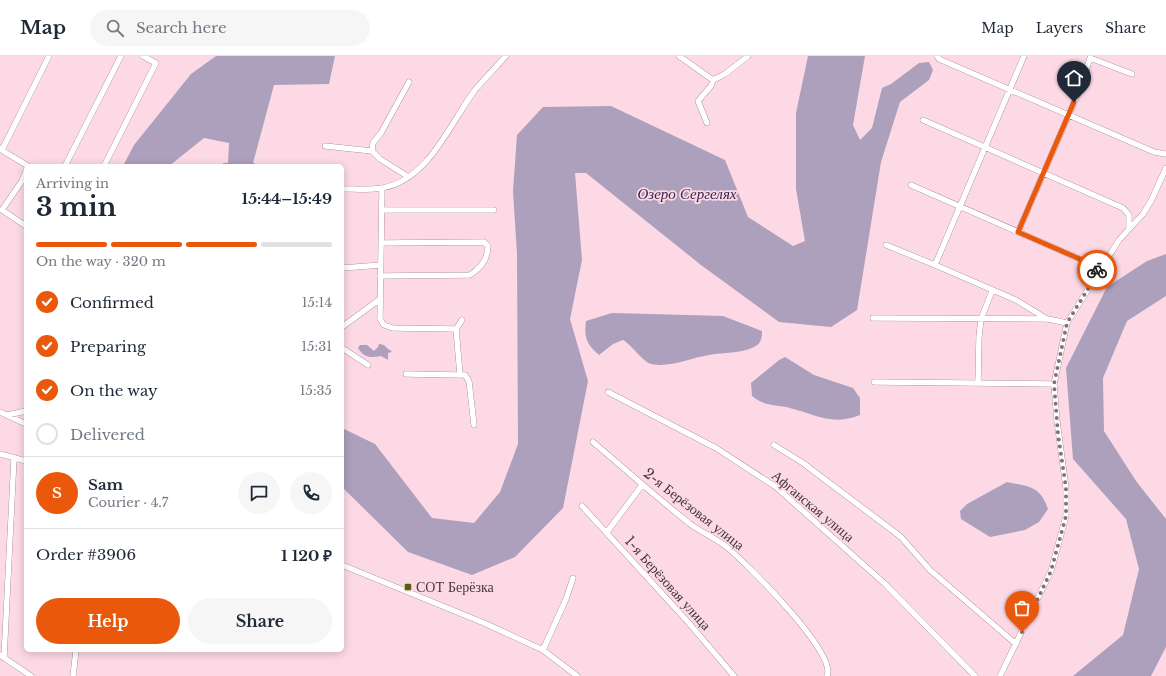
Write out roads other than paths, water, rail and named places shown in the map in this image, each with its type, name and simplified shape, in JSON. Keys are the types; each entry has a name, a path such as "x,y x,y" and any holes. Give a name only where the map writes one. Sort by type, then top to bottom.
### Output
{"street":[{"path":"24,164 1,149 49,56"},
{"path":"67,164 121,56"},
{"path":"105,164 156,63 143,56"},
{"path":"344,189 382,188 408,176 426,162 453,126 475,91 506,56"},
{"path":"679,56 713,80"},
{"path":"707,123 698,101 711,86 713,80 722,76 748,56"},
{"path":"937,56 939,59 1154,152 1166,154"},
{"path":"935,265 1024,56"},
{"path":"1018,232 1080,89 1090,58 1132,74"},
{"path":"372,151 373,143 381,133 409,82"},
{"path":"923,120 1123,208 1129,215 1129,228"},
{"path":"324,146 372,151 380,159 408,176"},
{"path":"1000,676 1051,571 1066,516 1066,488 1058,434 1054,384 1067,323 1099,271 1129,228 1144,214 1152,201 1166,168"},
{"path":"24,176 2,210 24,225"},
{"path":"20,184 24,185"},
{"path":"911,185 1089,263 1099,271"},
{"path":"382,188 380,320 384,325 393,328 456,329"},
{"path":"382,210 494,210"},
{"path":"380,276 470,275 485,261 488,255 488,246 484,242 381,243"},
{"path":"886,245 1016,300 1048,319"},
{"path":"344,268 381,265"},
{"path":"978,383 981,319 992,291"},
{"path":"344,326 380,299"},
{"path":"873,318 1048,319 1067,323"},
{"path":"460,375 456,329 462,320"},
{"path":"344,349 368,365"},
{"path":"406,374 465,375 469,381 474,425"},
{"path":"874,382 1054,384"},
{"name":"Афганская улица","path":"608,392 716,448 776,487 884,583 975,676"},
{"path":"7,415 24,411"},
{"path":"0,412 24,423"},
{"name":"2-я Берёзовая улица","path":"593,442 642,485 690,524 717,539 730,549 784,603 824,657 829,668 827,676"},
{"path":"774,444 803,463 901,537 930,570 1016,644"},
{"path":"0,454 24,460"},
{"path":"14,458 2,657 32,676"},
{"path":"607,532 642,485"},
{"name":"1-я Берёзовая улица","path":"582,506 607,532 734,676"},
{"path":"344,566 484,623 542,650 577,676"},
{"path":"542,650 566,599 573,578"},
{"path":"73,676 76,652"}],"water":[{"path":"216,56 335,56 329,84 274,85 253,163 255,164 223,164 228,163 229,143 204,138 172,164 124,164 134,145 191,74"},
{"name":"Озеро Сергелях","path":"808,56 865,56 853,125 860,140 872,128 882,88 891,84 919,63 929,62 933,70 929,80 900,102 881,162 857,310 831,327 779,322 701,265 586,173 575,173 582,260 570,319 588,381 563,508 515,557 472,575 408,552 344,489 344,429 375,444 432,518 474,523 500,492 518,444 517,254 513,191 517,135 543,107 611,106 725,160 748,217 793,246 805,241 796,189 796,113"},
{"path":"1166,254 1166,296 1127,321 1103,378 1104,431 1136,481 1166,519 1166,647 1151,676 1073,676 1123,635 1139,569 1126,519 1073,459 1066,368 1107,287 1147,261"},
{"path":"612,313 723,316 762,331 762,336 760,342 756,346 743,351 709,355 673,364 651,364 623,340 613,344 599,355 591,347 585,332 586,321"},
{"path":"379,344 384,345 392,352 388,353 388,360 381,356 371,357 365,355 358,348 360,345 367,345 374,351"},
{"path":"785,357 814,375 853,388 860,398 860,415 841,420 825,418 790,408 766,404 757,400 752,396 751,383 779,360"},
{"path":"1007,482 1028,487 1038,492 1045,501 1048,509 1039,522 1025,530 990,537 961,519 960,511 967,504"}],"place":[{"name":"СОТ Берёзка","path":"408,587"}]}
